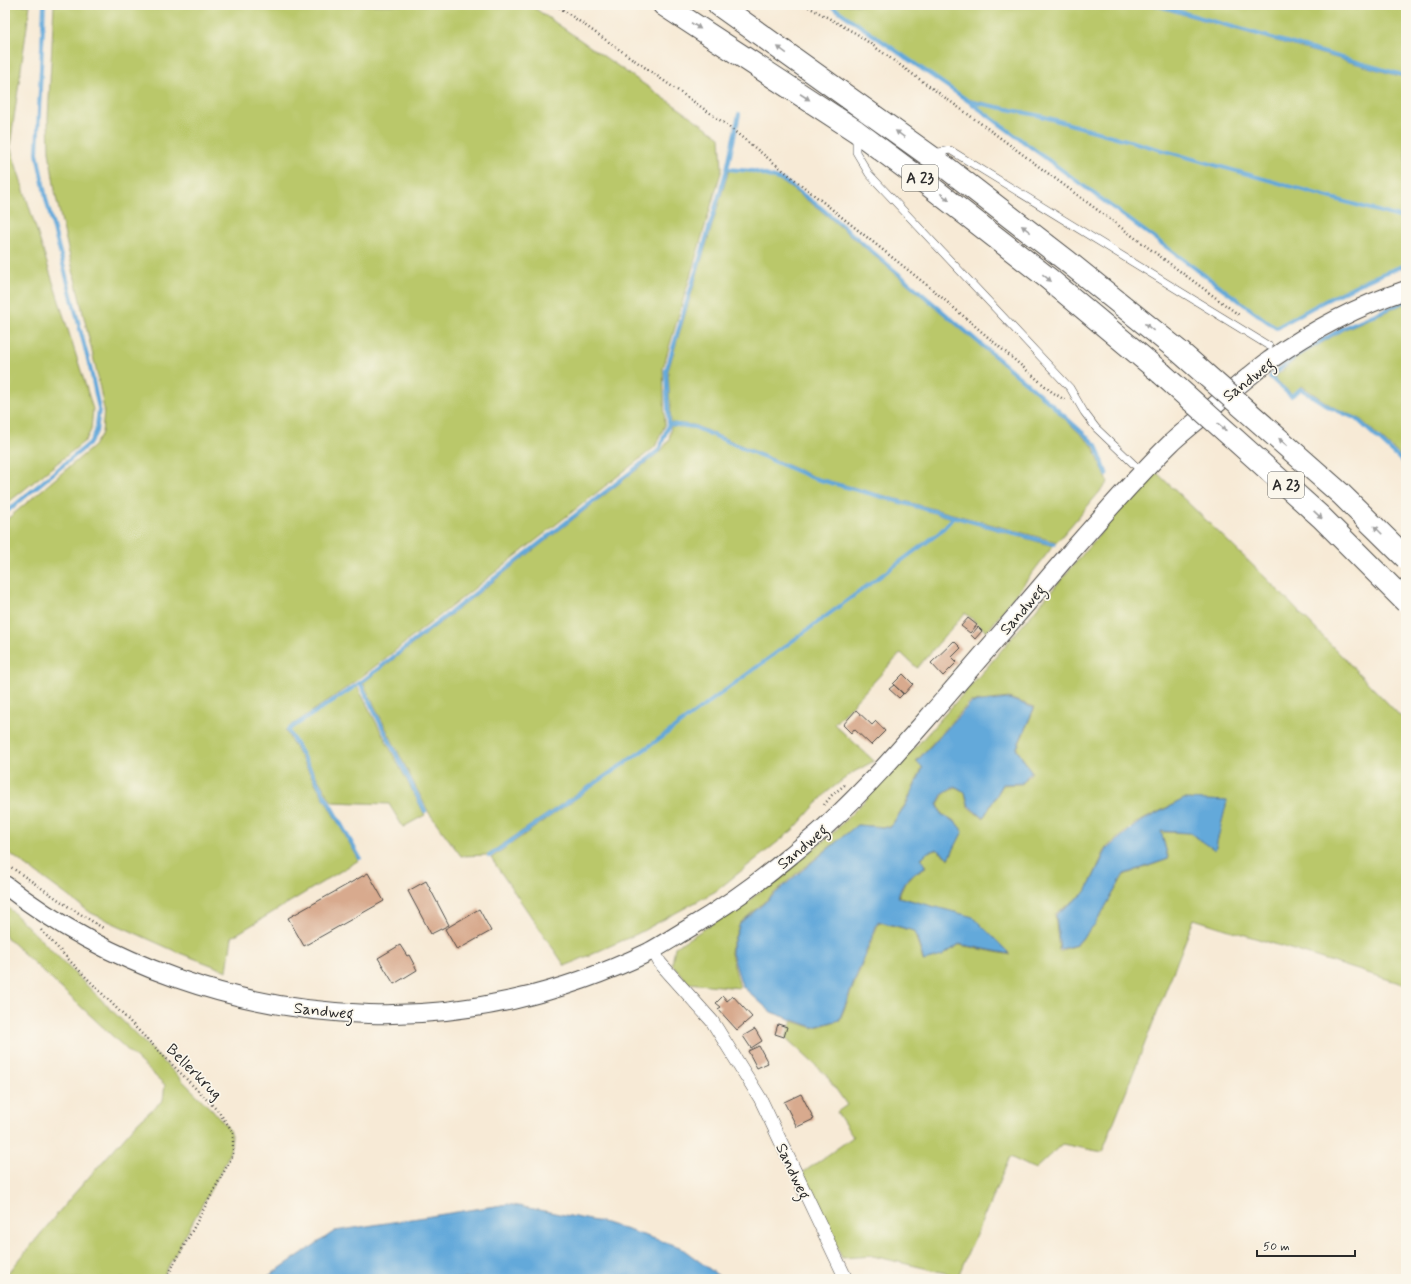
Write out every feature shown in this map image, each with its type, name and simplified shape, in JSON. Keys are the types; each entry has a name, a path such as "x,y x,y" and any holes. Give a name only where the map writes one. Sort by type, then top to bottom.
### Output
{"highway":[{"name":"A 23","path":"664,5 856,130 932,187 1049,279 1161,373 1321,517 1406,602"},
{"name":"A 23","path":"719,5 927,154 1068,261 1180,352 1341,494 1406,558"}],"street":[{"name":"Sandweg","path":"8,888 67,928 119,955 190,983 228,994 268,1003 333,1013 395,1015 443,1012 503,1003 586,979 653,950 716,912 755,885 828,824 896,754 1102,515 1173,441 1248,377 1275,357 1328,324 1358,309 1406,290"},
{"name":"Sandweg","path":"653,950 660,963 712,1021 760,1098 846,1279"}],"lane":[{"path":"856,130 856,152 869,174 1070,388 1084,412 1096,428 1142,472"},
{"path":"927,154 950,150 1269,346"}],"path":[{"path":"556,5 724,123 933,290 1052,392 1084,412"},
{"path":"805,5 857,34 1000,137 1215,296 1241,317"},
{"path":"822,807 832,795 848,782"},
{"path":"5,863 69,907 106,930"},
{"name":"Bellerkrug","path":"33,906 40,929 218,1111 233,1132 233,1155 166,1279"}],"green space":[{"path":"5,5 30,5 10,146 93,409 91,430 86,440 5,505"},
{"path":"54,5 530,5 720,137 722,169 663,368 665,425 655,447 355,682 285,730 359,860 232,937 227,971 177,952 91,913 5,850 5,521 94,446 102,433 104,409 56,197 49,151 48,119"},
{"path":"832,5 1150,5 1406,78 1406,218 1041,115 967,99"},
{"path":"1161,5 1406,5 1406,75"},
{"path":"971,102 1040,117 1406,220 1406,264 1356,284 1277,327"},
{"path":"729,170 753,172 782,182 819,209 1050,405 1093,446 1108,482 1057,542 815,477 694,425 671,423 668,371"},
{"path":"1406,303 1406,461 1359,418 1333,407 1302,386 1292,394 1274,378 1297,358 1343,330"},
{"path":"671,426 693,428 813,479 952,518 938,532 650,744 487,855 461,856 429,813 363,683 661,451 669,440"},
{"path":"1154,470 1266,578 1406,722 1406,985 1194,919 1102,1152 1062,1144 1035,1169 1010,1157 958,1276 873,1256 842,1258 801,1174 853,1137 837,1112 847,1105 826,1075 786,1038 792,1021 813,1028 840,1020 879,922 914,931 923,961 942,956 959,945 1011,955 973,917 899,897 903,887 909,879 926,867 922,858 928,852 937,850 949,859 963,831 955,821 942,814 938,804 944,794 956,787 965,793 968,807 983,819 1003,785 1022,784 1032,772 1017,749 1035,707 1009,698 970,702 916,761 922,768 906,803 890,827 857,825 797,873 740,923 730,950 740,988 688,983 672,964 675,947 747,902 830,836 905,759 988,666","holes":["1184,799 1227,801 1215,850 1190,833 1161,832 1169,859 1124,875 1096,923 1077,945 1059,951 1055,914 1086,892 1106,848 1136,823"]},
{"path":"954,518 1053,546 987,632 965,613 917,668 901,653 834,724 874,761 852,773 827,792 794,829 716,891 637,934 565,966 491,858 651,746 940,534"},
{"path":"357,686 425,815 403,827 389,804 332,802 289,731"},
{"path":"5,904 219,1117 231,1134 230,1152 225,1164 162,1279 5,1279 5,1277 72,1196 138,1122 163,1100 165,1085 5,936"}],"water":[{"path":"1009,699 1034,708 1016,749 1031,771 1022,783 1003,784 983,818 969,806 965,792 955,786 943,793 937,804 941,814 955,822 963,831 949,858 937,849 928,852 921,858 925,867 908,879 902,887 898,897 973,917 1010,954 959,944 942,956 924,961 915,931 878,921 839,1020 813,1027 771,1012 742,986 731,950 740,924 857,825 890,828 907,803 923,768 917,761 971,703"},
{"path":"1184,799 1227,801 1215,850 1190,833 1161,831 1168,859 1124,874 1096,923 1076,945 1060,949 1056,915 1086,892 1107,849 1137,824"},
{"path":"508,1204 606,1223 680,1247 723,1279 264,1279 335,1231"}],"building":[{"path":"968,618 977,625 970,633 961,626"},
{"path":"978,627 982,631 975,639 971,635"},
{"path":"954,641 961,648 952,657 957,662 943,676 931,663"},
{"path":"903,674 913,684 904,694 893,684"},
{"path":"894,685 903,694 899,698 889,689"},
{"path":"856,710 872,725 876,721 885,731 871,745 854,729 851,733 843,725"},
{"path":"368,873 384,901 304,946 288,918"},
{"path":"426,881 449,925 431,934 408,891"},
{"path":"479,909 491,931 457,950 445,929"},
{"path":"400,945 407,956 409,955 417,970 394,984 378,958"},
{"path":"723,996 727,1001 733,996 752,1017 737,1030 718,1009 721,1007 716,1003"},
{"path":"778,1024 787,1027 784,1037 775,1034"},
{"path":"755,1029 762,1041 751,1048 743,1036"},
{"path":"759,1046 768,1063 757,1068 748,1051"},
{"path":"801,1094 814,1119 797,1127 784,1102"}],"waterway":[{"path":"5,513 90,443 96,432 99,409 91,371 46,199 37,153 44,5"},
{"path":"830,5 967,100 1276,328 1372,278 1406,265"},
{"path":"1156,5 1406,76"},
{"path":"968,101 1041,116 1406,219"},
{"path":"425,811 360,683 659,450 669,424 666,371 727,169 739,114"},
{"path":"727,169 753,171 784,181 820,207 1051,404 1096,445 1107,475"},
{"path":"1406,301 1343,328 1296,356 1270,377 1291,396 1301,389 1331,408 1357,419 1406,465"},
{"path":"669,424 694,427 813,478 1054,544"},
{"path":"489,856 651,745 939,533 954,517"},
{"path":"360,683 288,730 360,858"}]}
